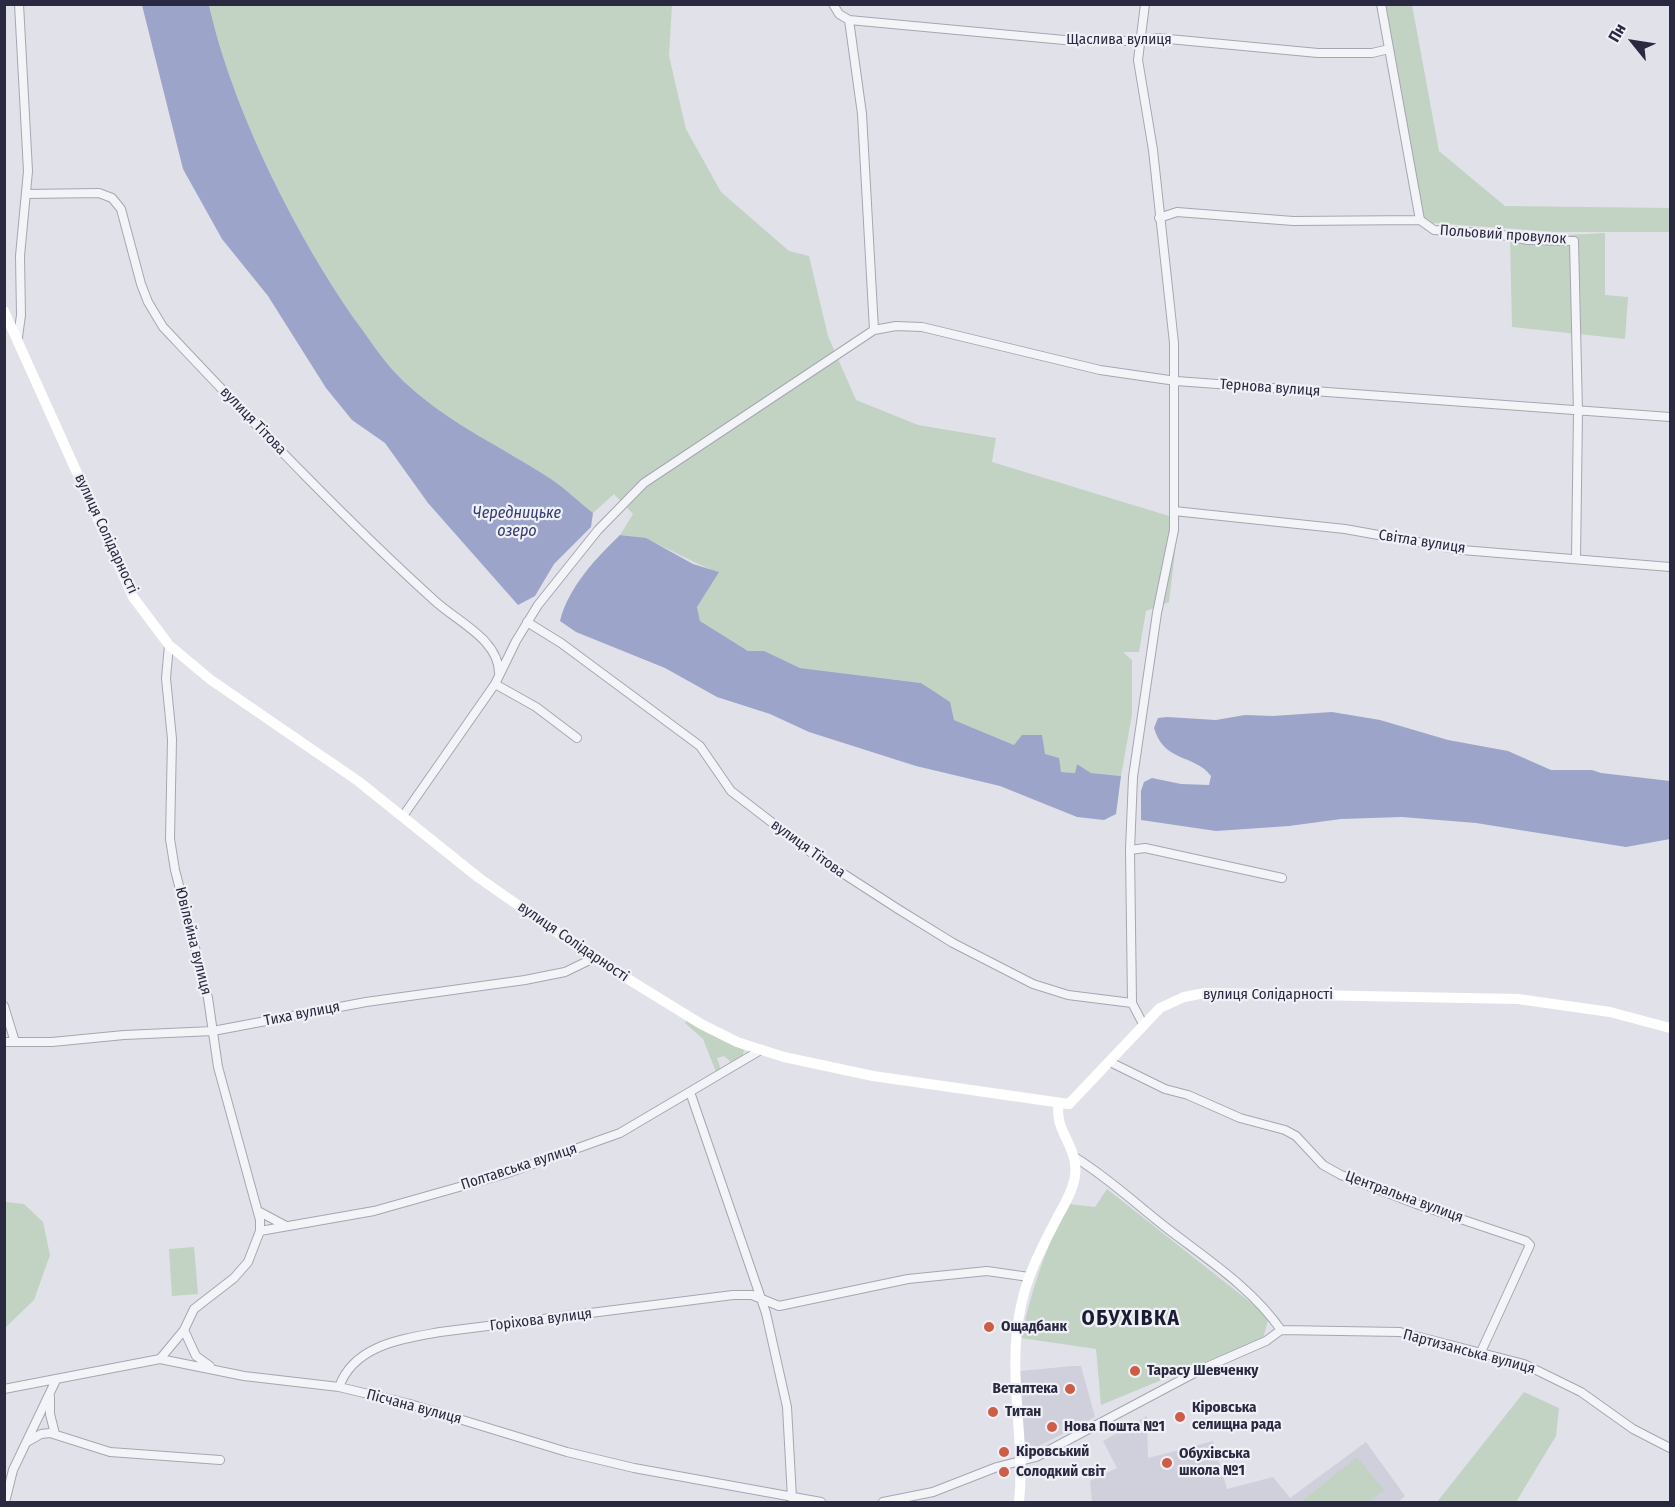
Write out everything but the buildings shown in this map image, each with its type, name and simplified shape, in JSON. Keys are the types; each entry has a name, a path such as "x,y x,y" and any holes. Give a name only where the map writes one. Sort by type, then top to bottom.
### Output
{"main road":[{"path":"4,311 18,337"},
{"name":"вулиця Солідарності","path":"18,337 134,597 169,645 212,680 309,745 403,816 479,878 594,958 701,1024 759,1051 873,1076 1069,1104 1160,1008 1184,997 1234,993 1518,999 1610,1012 1671,1028"},
{"path":"1019,1503 1015,1346 1021,1306 1029,1277 1075,1179 1076,1158 1061,1129 1058,1119 1059,1103"}],"street":[{"name":"вулиця Солідарності","path":"18,337 21,315 20,256 27,194 27,140 19,4"},
{"name":"Щаслива вулиця","path":"833,4 838,14 849,20 1075,41 1141,41 1158,38 1318,53 1372,53 1389,49"},
{"path":"1143,1024 1132,1003 1130,850 1132,777 1157,613 1170,556 1174,511 1172,451 1176,381 1158,218 1154,150 1138,60 1145,4"},
{"path":"1381,4 1420,219"},
{"path":"403,816 495,684 527,622 598,530 644,483 874,330 862,114 849,20"},
{"name":"вулиця Тітова","path":"27,194 99,193 106,194 116,201 124,217 147,303 163,327 361,531 436,603 488,645 498,658 499,675"},
{"name":"Польовий провулок","path":"1158,218 1177,212 1293,221 1420,219 1434,230 1497,234 1528,240 1574,241 1578,412"},
{"name":"Тернова вулиця","path":"874,330 896,326 922,327 1089,368 1176,381 1671,417"},
{"path":"1576,559 1578,412"},
{"name":"Світла вулиця","path":"1174,511 1345,529 1462,550 1671,567"},
{"name":"вулиця Тітова","path":"527,622 561,643 681,730 700,746 731,791 859,884 953,943 1033,984 1068,995 1132,1003"},
{"name":"Ювілейна вулиця","path":"169,645 166,678 172,740 170,839 175,870 208,998 218,1067 258,1211 260,1231"},
{"path":"495,684 536,707 578,738"},
{"path":"1130,850 1145,848 1282,878"},
{"name":"Тиха вулиця","path":"4,1042 213,1031 366,1002 535,978 565,972 594,958"},
{"path":"4,1006 15,1042"},
{"name":"Полтавська вулиця","path":"260,1231 374,1211 505,1174 620,1132 759,1051"},
{"name":"Центральна вулиця","path":"1110,1062 1165,1089 1188,1095 1240,1118 1285,1130 1296,1137 1323,1166 1351,1180 1526,1241 1530,1245 1529,1254 1508,1289 1480,1354"},
{"path":"690,1092 762,1300 787,1407 792,1498"},
{"path":"884,1503 933,1492 1036,1457 1202,1369 1266,1341 1281,1329 1268,1311 1236,1284 1111,1181 1076,1158"},
{"path":"258,1211 288,1226"},
{"path":"160,1359 184,1330 194,1309 234,1278 248,1262 260,1231"},
{"name":"Горіхова вулиця","path":"339,1387 353,1362 399,1340 734,1295 752,1295 779,1306 908,1279 987,1271 1029,1277"},
{"name":"Партизанська вулиця","path":"1281,1329 1400,1332 1524,1364 1581,1392 1633,1429 1671,1448"},
{"path":"184,1330 196,1356 214,1369"},
{"name":"Пісчана вулиця","path":"4,1389 160,1359 244,1376 339,1387 410,1404 567,1452 634,1468 711,1480 821,1503"},
{"path":"5,1503 13,1470 56,1380"},
{"path":"50,1394 50,1414 55,1434"},
{"path":"27,1442 41,1434 55,1434 88,1447 110,1452 220,1460"}],"shaded area":[{"path":"1081,1366 1095,1417 1037,1447 1024,1450 1020,1371"},
{"name":"Обухівська школа №1","path":"1147,1416 1148,1458 1213,1441 1227,1489 1273,1477 1290,1498 1366,1442 1405,1496 1398,1502 1092,1502 1090,1481 1117,1468 1103,1441"}],"green space":[{"path":"209,5 672,5 669,56 686,129 721,192 789,251 809,256 828,336 856,400 918,425 996,438 992,462 1179,519 1169,602 1146,611 1139,652 1123,652 1132,660 1132,715 1121,776 1091,773 1077,764 1075,773 1061,772 1014,745 954,720 921,683 800,668 764,652 748,651 700,621 697,607 718,572 657,544 633,536 620,535 633,514 614,494 593,513 551,479 461,425 426,401 390,366 361,328 337,293 291,215 270,173 234,87"},
{"path":"1386,5 1412,5 1439,151 1505,206 1670,208 1670,232 1556,232 1432,223 1417,211"},
{"path":"1605,233 1605,295 1628,297 1625,339 1512,327 1510,238"},
{"path":"687,1020 744,1050 743,1055 731,1062 724,1056 717,1058 721,1070 716,1072 703,1039 685,1023"},
{"path":"1107,1189 1269,1317 1263,1338 1101,1405 1096,1349 1021,1338 1040,1269 1069,1204 1095,1207"},
{"path":"5,1202 24,1204 43,1222 50,1255 34,1300 5,1328"},
{"path":"194,1247 198,1294 172,1296 169,1249"},
{"path":"1524,1392 1559,1408 1556,1436 1516,1502 1437,1502"},
{"path":"1357,1457 1384,1490 1369,1502 1301,1502"}],"water":[{"name":"Чередницьке озеро","path":"142,5 209,5 234,87 270,173 291,215 337,293 396,374 443,413 551,479 593,513 591,527 554,564 535,596 518,605 428,503 385,443 352,420 326,388 268,296 222,239 183,169"},
{"name":"Чередницьке озеро","path":"620,535 646,538 693,564 719,572 697,607 700,621 748,651 764,651 800,668 921,683 950,702 954,720 1014,745 1022,735 1042,735 1045,754 1059,758 1061,772 1075,773 1077,764 1091,773 1121,776 1116,814 1104,820 1077,817 1000,786 916,766 809,732 770,714 717,697 665,668 576,632 560,621 569,597 584,574"},
{"path":"1332,712 1380,720 1448,740 1508,751 1551,770 1592,770 1670,781 1670,839 1626,847 1476,823 1402,817 1341,819 1289,826 1216,831 1141,820 1141,791 1144,782 1152,778 1181,784 1209,785 1211,776 1197,764 1172,753 1165,747 1154,728 1158,718 1216,720 1245,715 1273,716"}],"place":[{"name":"Ощадбанк","path":"989,1327"},
{"name":"Тарасу Шевченку","path":"1135,1371"},
{"name":"Ветаптека","path":"1070,1389"},
{"name":"Титан","path":"993,1412"},
{"name":"Кіровська селищна рада","path":"1180,1417"},
{"name":"Нова Пошта №1","path":"1052,1427"},
{"name":"Кіровський","path":"1004,1452"},
{"name":"Обухівська школа №1","path":"1167,1463"},
{"name":"Солодкий світ","path":"1004,1472"}],"district":[{"name":"ОБУХІВКА","path":"1131,1319"}]}
